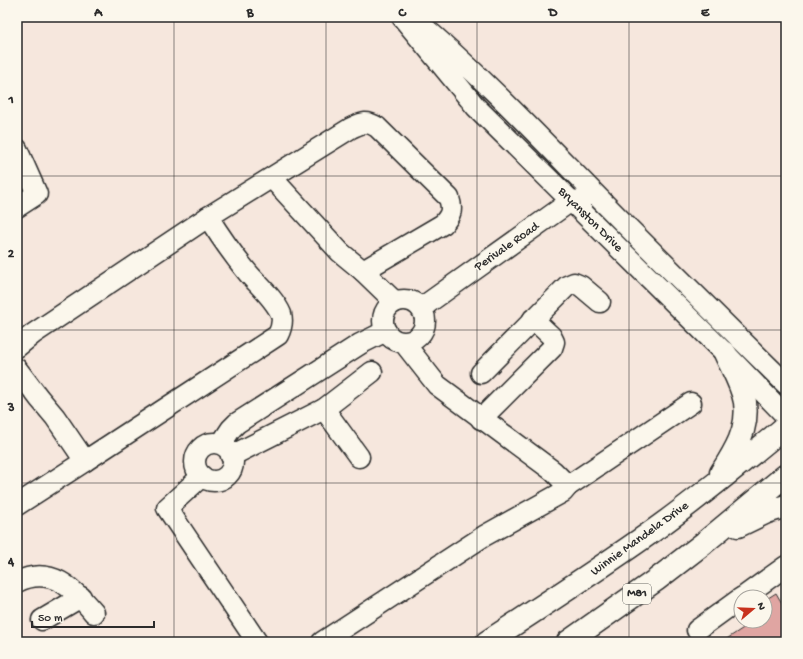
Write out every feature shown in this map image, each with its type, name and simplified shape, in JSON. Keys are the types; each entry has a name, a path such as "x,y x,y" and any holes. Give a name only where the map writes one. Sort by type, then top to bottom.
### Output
{"main road":[{"path":"715,485 735,451 744,428 745,416 745,401 725,353"},
{"name":"Winnie Mandela Drive","path":"487,642 581,582 658,528 715,485 786,426"},
{"name":"M81","path":"568,642 631,598 704,543 786,475"},
{"path":"704,543 767,512 786,506"}],"street":[{"name":"Bryanston Drive","path":"402,17 476,107 725,353 786,416"},
{"name":"Bryanston Drive","path":"413,17 443,43 525,122 599,198 786,384"},
{"path":"17,347 33,334 208,217 362,122 371,123 377,127 449,198 452,210 443,224 363,270"},
{"path":"17,149 37,194 17,207"},
{"path":"272,178 340,252 363,270 395,302"},
{"name":"Perivale Road","path":"421,308 571,201 599,198"},
{"path":"17,505 278,336 281,328 282,316 276,306 225,244 208,217"},
{"path":"481,373 567,286 574,283 581,286 600,302"},
{"path":"409,300 416,303 424,314 426,321 422,334 411,342 397,341 391,338 386,331 383,319 385,312 389,306 395,302 409,300"},
{"path":"481,419 552,348 554,342 551,336 533,319"},
{"path":"372,372 324,409 226,450 211,443 205,445 197,454 195,460 196,466 202,476 213,480 225,477 232,467 226,450 231,429 237,423 360,344 386,331"},
{"path":"404,342 432,380 481,419 553,471 568,486"},
{"path":"17,369 38,398 55,417 85,461"},
{"path":"322,642 345,635 484,536 563,492 568,486 691,403"},
{"path":"324,409 359,457"},
{"path":"202,476 167,508 257,642"},
{"path":"754,589 786,566"},
{"path":"17,582 28,577 39,576 56,578 81,597 94,613"},
{"path":"42,620 81,597"},
{"path":"697,630 733,604"}],"building":[{"path":"776,593 783,605 786,603 786,642 722,642 742,629 773,629 773,595"}]}
